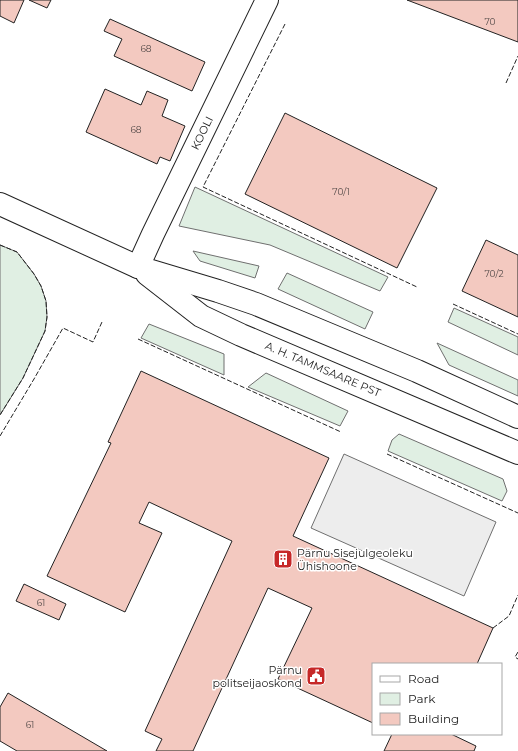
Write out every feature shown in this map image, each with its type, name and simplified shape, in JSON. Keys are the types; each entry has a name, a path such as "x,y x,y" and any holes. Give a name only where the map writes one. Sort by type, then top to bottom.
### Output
{"street":[{"name":"KOOLI","path":"138,267 267,0"},
{"name":"A. H. TAMMSAARE PST","path":"0,204 138,267 256,304 417,371 518,417"},
{"name":"A. H. TAMMSAARE PST","path":"138,267 201,316 518,453"}],"green space":[{"path":"195,187 388,277 380,291 270,245 179,226"},
{"path":"0,245 17,252 34,274 41,286 46,301 47,317 45,331 23,378 0,415"},
{"path":"193,251 259,266 255,278 200,261"},
{"path":"287,273 373,312 365,329 278,289"},
{"path":"454,308 518,337 518,355 448,322"},
{"path":"149,324 224,354 224,375 141,338"},
{"path":"437,343 518,380 518,396 449,365"},
{"path":"266,373 348,411 340,426 248,387"},
{"path":"399,434 503,479 507,491 502,501 388,451 392,440"}],"shaded area":[{"path":"344,454 496,522 464,596 311,528"}],"building":[{"path":"0,0 24,0 14,23 0,16"},
{"path":"29,0 51,0 47,8"},
{"path":"407,0 518,0 518,42"},
{"path":"110,19 205,62 192,91 114,56 122,39 104,31"},
{"path":"105,89 141,105 147,91 168,100 162,116 185,126 170,161 160,157 157,164 86,132"},
{"path":"285,113 437,188 397,268 245,194"},
{"path":"486,240 518,255 518,317 462,291"},
{"name":"Pärnu Sisejulgeoleku Ühishoone","path":"141,371 329,458 293,536 493,628 477,663 372,663 372,723 278,679 312,608 268,588 193,751 156,751 162,739 145,731 232,541 149,502 139,523 162,533 125,612 47,576 111,443 108,442"},
{"path":"24,584 66,604 59,620 16,601"},
{"path":"8,693 107,751 17,751 0,741 0,707"},
{"path":"392,735 453,735 476,746 474,751 384,751"}],"fence":[{"path":"285,24 203,187 417,287"},
{"path":"506,83 518,56"},
{"path":"0,245 17,252 34,274 41,286 46,301 47,317 45,331 23,378 0,415"},
{"path":"453,304 518,334"},
{"path":"0,436 63,328 93,342 102,322"},
{"path":"138,339 341,432"},
{"path":"387,454 518,513"},
{"path":"493,628 509,616 518,595"},
{"path":"518,652 515,657 518,659"}],"place":[{"name":"Pärnu Sisejulgeoleku Ühishoone","path":"283,559"},
{"name":"Pärnu politseijaoskond","path":"316,676"}]}
